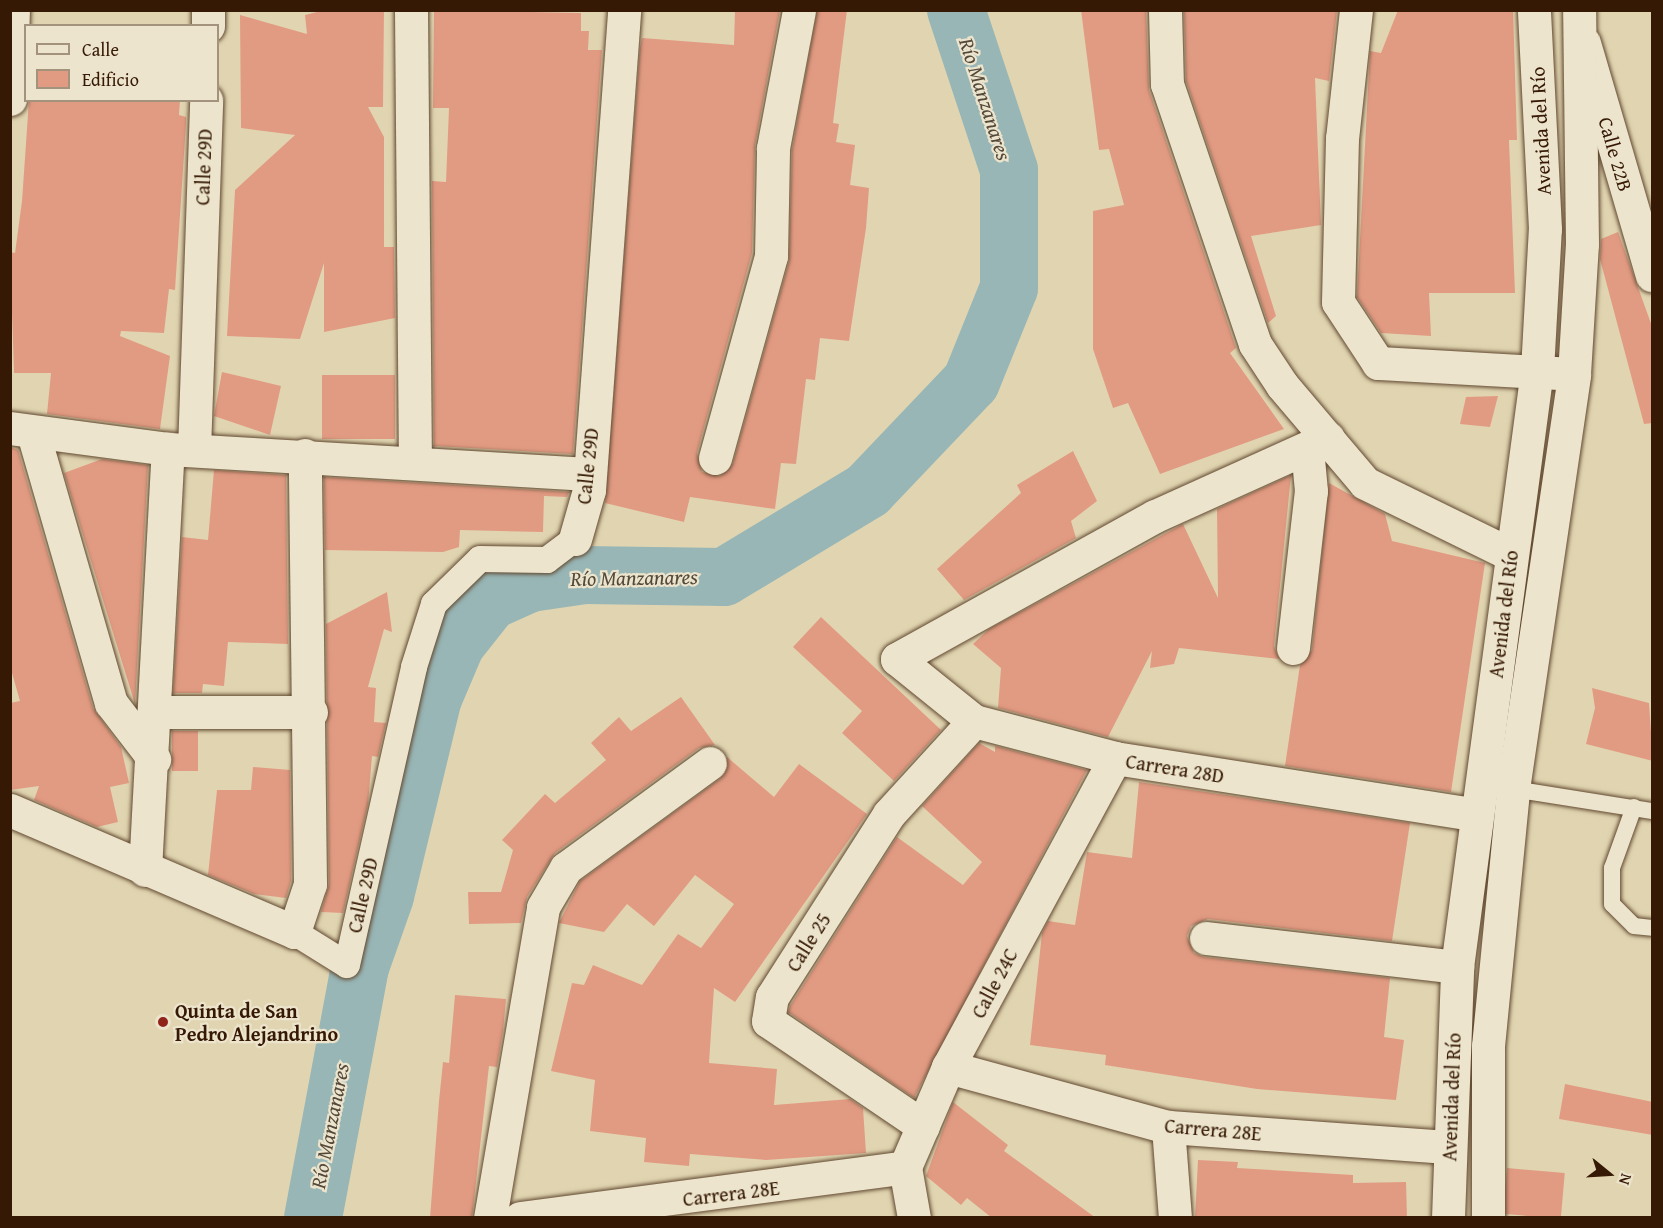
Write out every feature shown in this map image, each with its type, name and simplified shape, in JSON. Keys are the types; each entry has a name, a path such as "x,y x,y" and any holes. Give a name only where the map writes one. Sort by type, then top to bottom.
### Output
{"street":[{"path":"10,99 13,10"},
{"path":"411,10 415,460"},
{"name":"Calle 29D","path":"294,932 347,965 414,667 434,604 480,559 547,560 574,539 589,490 588,474 624,10"},
{"path":"716,458 771,256 773,148 799,10"},
{"path":"1165,10 1167,84 1255,344 1317,443 1365,483 1510,554"},
{"path":"1356,10 1342,138 1338,302 1378,363 1537,370 1574,374"},
{"name":"Avenida del Río","path":"1448,1218 1448,1147 1457,967 1510,554 1537,370 1545,229 1534,10"},
{"name":"Avenida del Río","path":"1488,1218 1488,1046 1513,789 1574,374 1582,244 1580,21"},
{"name":"Calle 22B","path":"1580,21 1651,268"},
{"name":"Calle 29D","path":"145,870 156,712 181,450 206,102"},
{"path":"154,759 111,703 22,430 181,450 415,460 588,474"},
{"path":"1293,648 1317,443"},
{"name":"Carrera 28D","path":"1317,443 1155,516 897,659 974,721 1115,758 1477,814"},
{"path":"10,810 145,870 294,932 310,884 311,712 305,455"},
{"path":"156,712 311,712"},
{"name":"Calle 25","path":"923,1126 768,1021 772,997 889,814 974,721"},
{"name":"Calle 24C","path":"905,1167 948,1067 1115,758"},
{"path":"490,1218 543,908 566,868 710,763"},
{"path":"1206,938 1457,967"},
{"name":"Carrera 28E","path":"948,1067 1168,1127 1448,1147"},
{"path":"1168,1127 1175,1218"},
{"path":"905,1167 914,1218"},
{"name":"Carrera 28E","path":"519,1218 905,1167"}],"lane":[{"path":"1513,789 1653,811"},
{"path":"1634,807 1612,868 1612,904 1634,926 1653,928"}],"building":[{"path":"325,10 384,10 383,107 368,107 384,137 384,247 394,247 395,318 324,332 324,263 300,339 227,336 235,190 295,135 241,128 240,15 307,34 305,15"},
{"path":"434,10 581,13 581,31 589,31 588,50 602,50 573,454 434,446 432,181 446,182 449,108 433,108"},
{"path":"735,10 780,10 755,145 752,253 697,453 702,472 720,476 733,463 789,261 792,150 817,10 847,10 833,123 839,124 836,142 855,145 850,185 869,188 866,228 849,341 820,338 815,380 806,379 796,464 781,463 775,509 690,497 684,522 605,503 640,48 642,38 734,45"},
{"path":"1081,10 1146,10 1149,90 1236,348 1230,353 1284,429 1160,474 1128,403 1113,408 1093,349 1093,211 1124,205 1109,149 1099,150"},
{"path":"1184,10 1337,10 1329,81 1315,78 1321,225 1251,236 1276,316 1268,323 1186,81"},
{"path":"1398,10 1513,10 1517,140 1509,140 1515,293 1429,293 1431,336 1381,333 1357,297 1370,51 1381,53"},
{"path":"29,102 180,102 179,115 186,117 186,124 175,290 169,289 164,333 121,331 120,336 170,356 160,429 47,414 51,373 14,373 10,252 15,253 22,201"},
{"path":"1618,232 1653,329 1653,423 1644,424 1600,259 1601,239"},
{"path":"222,372 281,386 270,435 214,416"},
{"path":"322,375 395,375 395,439 322,439"},
{"path":"1498,396 1490,427 1460,424 1466,397"},
{"path":"10,447 18,450 93,708 121,747 129,783 110,787 118,822 97,827 34,800 39,786 10,790 10,703 20,701 10,666"},
{"path":"1073,451 1097,501 1071,521 1076,538 964,600 937,569 1021,493 1017,485"},
{"path":"102,459 148,465 135,704 64,473"},
{"path":"214,470 286,475 288,644 228,642 224,686 203,684 202,693 173,693 182,537 208,540"},
{"path":"1291,475 1274,646 1279,659 1179,648 1174,664 1150,668 1152,651 1108,737 998,708 1001,668 973,644 989,629 1183,524 1218,598 1217,509"},
{"path":"324,477 569,492 567,497 544,496 543,532 460,530 459,547 443,552 325,550"},
{"path":"1329,483 1385,514 1392,541 1485,563 1451,792 1285,766 1300,665 1312,650"},
{"path":"387,592 392,632 384,629 368,687 376,688 374,722 386,723 378,757 372,756 368,804 343,913 321,912 329,884 326,624"},
{"path":"821,617 941,730 894,781 842,733 862,711 793,647"},
{"path":"1592,688 1649,703 1653,761 1586,744 1595,708"},
{"path":"681,697 715,745 699,748 555,853 527,897 521,923 469,924 468,892 501,892 513,850 502,840 545,794 555,803 606,760 591,743 619,717 631,731"},
{"path":"172,731 198,731 198,771 172,771"},
{"path":"979,743 995,752 995,746 1087,770 914,1098 788,1012 897,837 963,885 982,862 922,806"},
{"path":"727,757 774,797 799,764 867,814 735,1002 714,988 709,1063 777,1069 774,1105 850,1099 863,1108 866,1153 766,1160 690,1154 689,1166 644,1162 646,1138 590,1131 595,1080 551,1071 572,983 584,985 593,965 642,985 678,934 701,948 734,904 695,875 654,926 627,904 604,932 559,923 580,881 721,778"},
{"path":"253,767 290,770 291,881 286,898 254,894 208,875 217,790 251,790"},
{"path":"1139,782 1410,823 1392,941 1208,919 1191,926 1187,936 1194,953 1204,957 1390,978 1384,1037 1404,1040 1396,1100 1257,1089 1105,1065 1106,1055 1030,1045 1042,933 1048,921 1075,925 1087,852 1132,858"},
{"path":"455,995 506,999 503,1031 497,1067 489,1066 472,1218 430,1218 443,1062 449,1063"},
{"path":"1565,1084 1653,1102 1653,1135 1559,1119"},
{"path":"953,1102 1008,1145 1004,1151 1096,1218 992,1218 967,1198 961,1205 926,1176"},
{"path":"1198,1160 1238,1162 1237,1168 1353,1175 1353,1183 1406,1182 1407,1218 1195,1218"},
{"path":"1507,1168 1565,1173 1561,1218 1503,1214"}],"waterway":[{"name":"Río Manzanares","path":"313,1218 360,967 385,896 433,698 456,644 490,601 530,583 584,575 724,577 868,490 971,382 1009,288 1009,170 956,10"}],"place":[{"name":"Quinta de San Pedro Alejandrino","path":"163,1022"}]}
